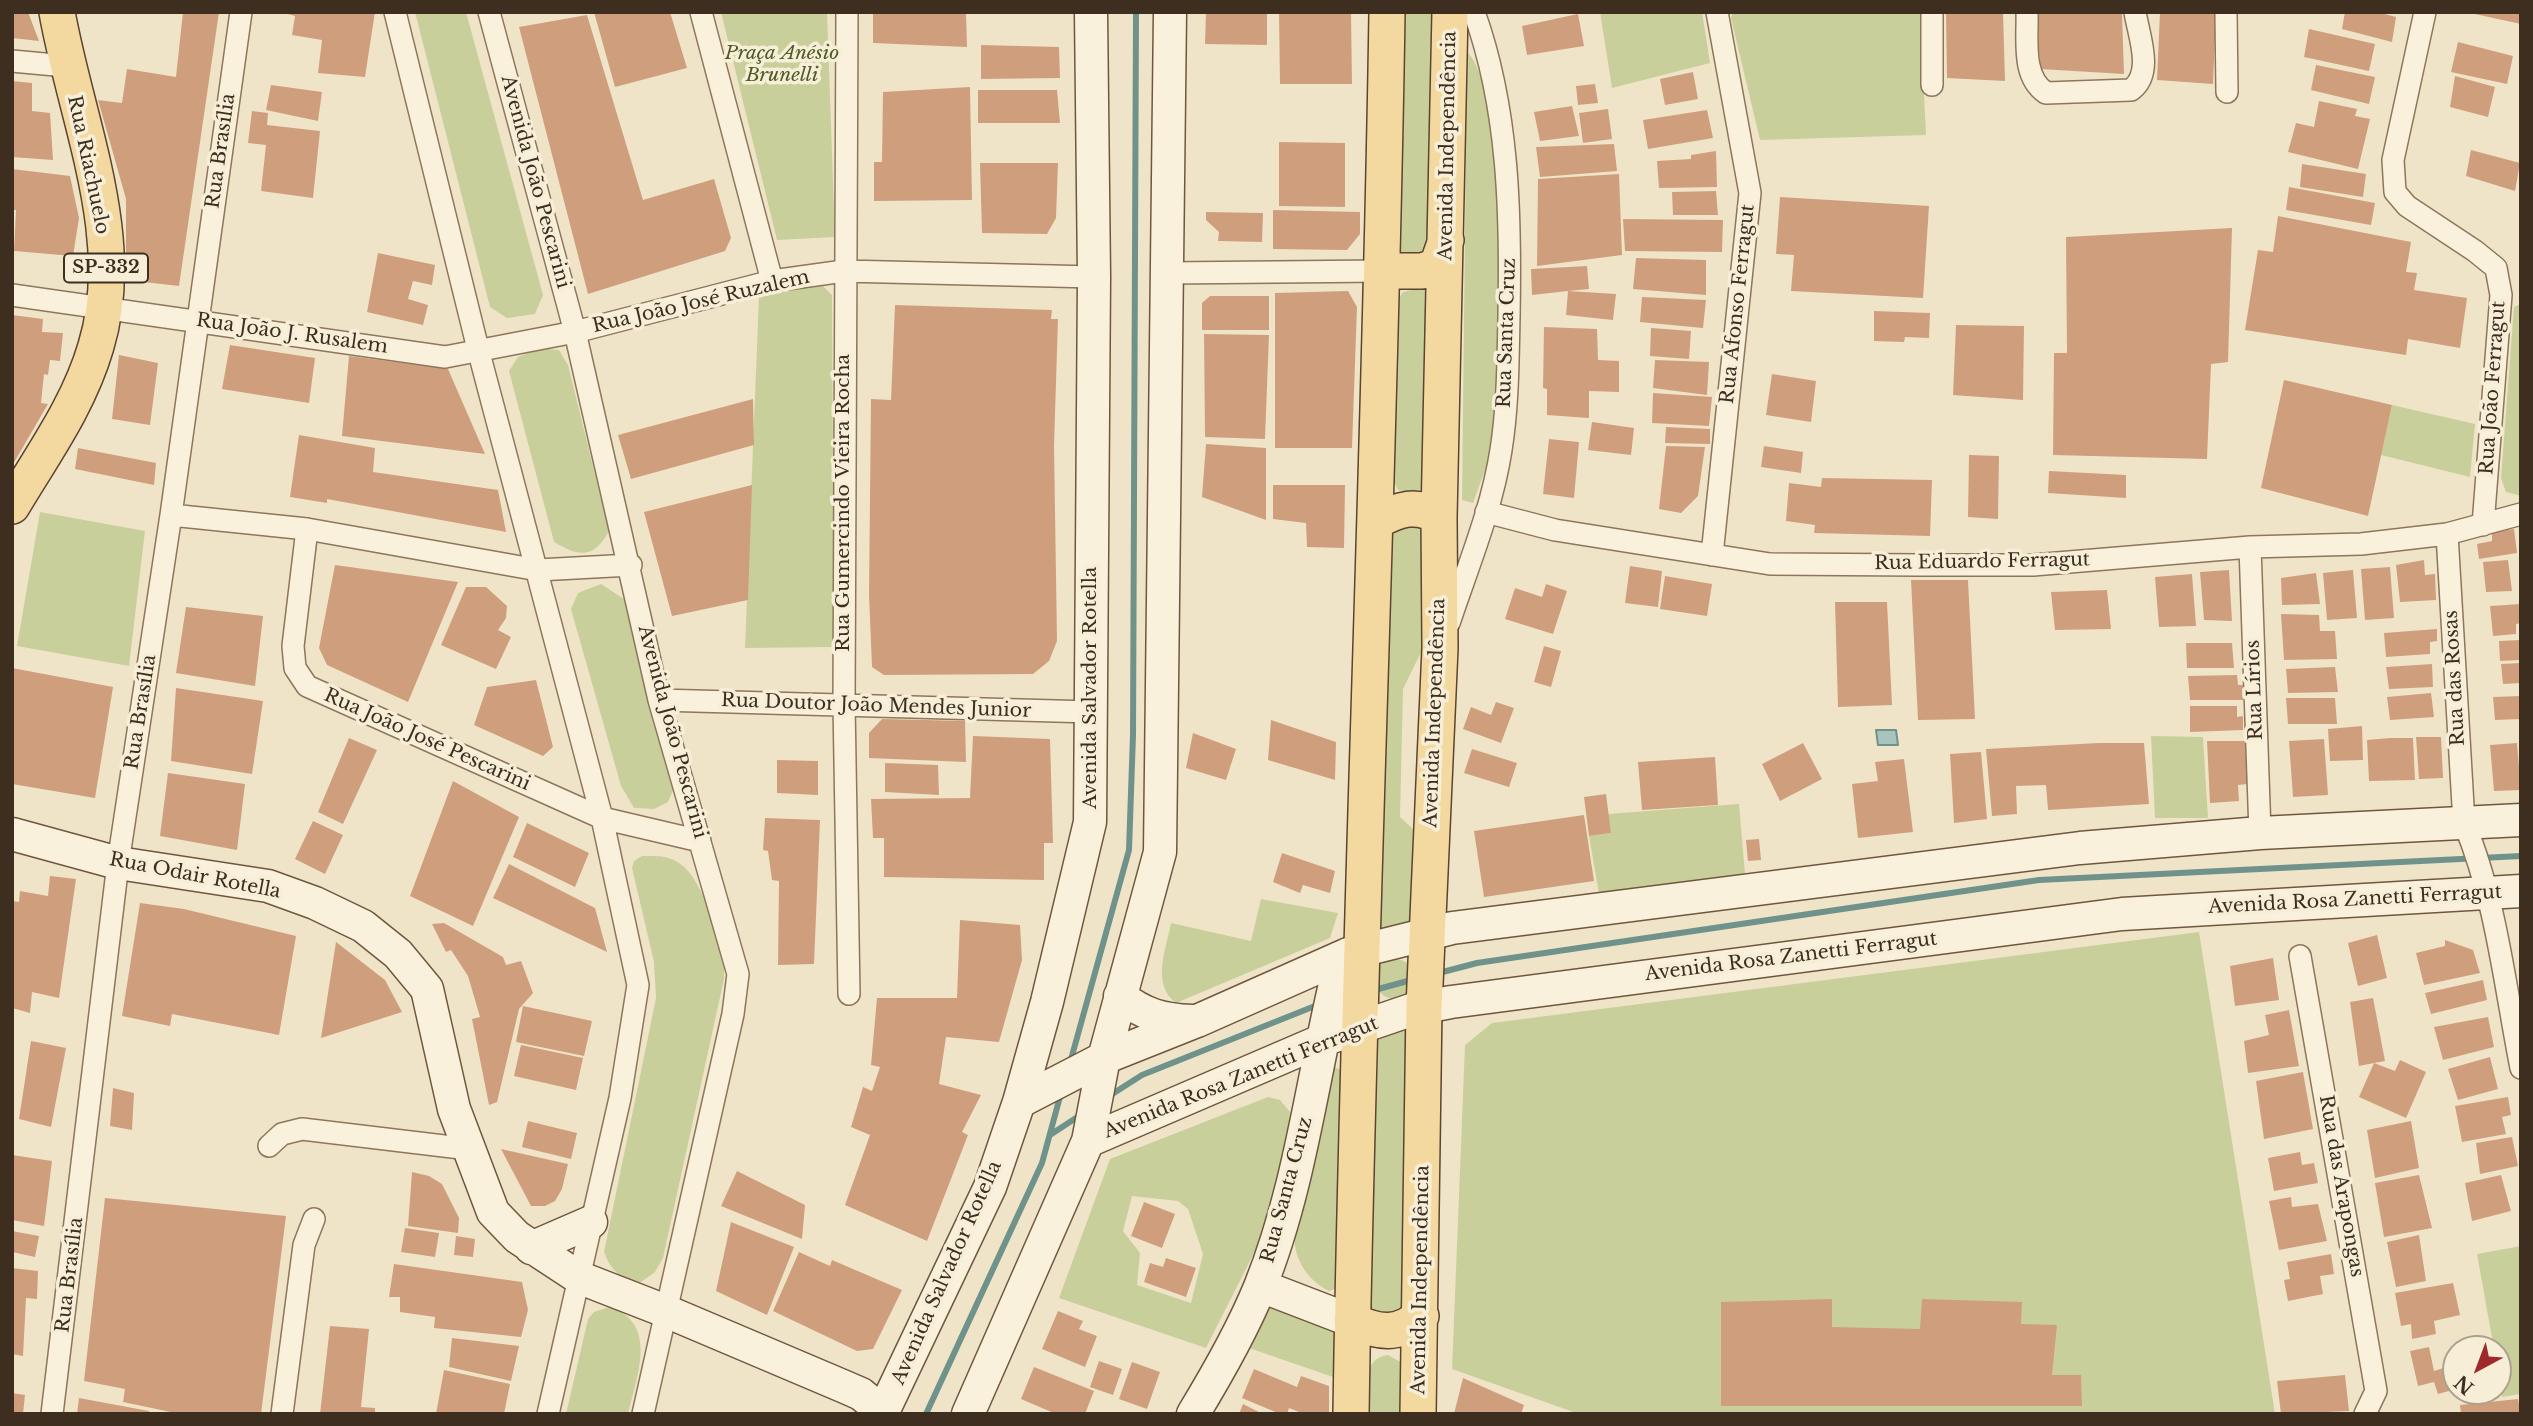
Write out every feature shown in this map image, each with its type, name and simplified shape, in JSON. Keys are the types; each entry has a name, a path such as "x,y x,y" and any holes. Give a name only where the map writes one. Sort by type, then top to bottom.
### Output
{"main road":[{"name":"Rua Riachuelo","path":"12,506 65,422 96,348 106,306 104,235 99,200 66,66 57,12"},
{"name":"Avenida Salvador Rotella","path":"877,1413 989,1187 1019,1102 1090,822 1094,277 1091,12"},
{"path":"968,1414 1088,1141 1104,1058 1160,852 1170,12"},
{"path":"1351,1414 1360,1041 1355,952 1377,521 1387,12"},
{"name":"Avenida Independência","path":"1418,1414 1426,934 1440,648 1439,517 1450,12"},
{"path":"1383,271 1422,271 1437,265 1446,240"},
{"path":"1377,521 1401,509 1422,510 1439,517"},
{"path":"1019,1102 1104,1058 1355,952 1452,928 2080,848 2260,833 2521,820"},
{"name":"Rua Odair Rotella","path":"12,834 118,863 268,886 315,903 363,926 398,954 428,989 454,1109 494,1212 531,1248 578,1277 668,1312 860,1394 877,1413"},
{"name":"Avenida Rosa Zanetti Ferragut","path":"1088,1141 1253,1071 1360,1041 1424,1007 2122,914 2521,891"},
{"name":"Rua Santa Cruz","path":"1193,1414 1225,1360 1261,1286 1287,1200 1337,976 1355,952"},
{"path":"1120,996 1141,1013 1167,1020 1197,1021"},
{"path":"531,1248 591,1222"},
{"path":"1261,1286 1385,1332 1408,1327 1421,1316"}],"street":[{"name":"Rua Brasília","path":"52,1414 118,863 171,515 196,320 241,12"},
{"path":"396,12 478,349 602,818 638,985 620,1098 548,1414"},
{"name":"Avenida João Pescarini","path":"489,12 575,332 631,565 659,701 737,974 733,1014 668,1312 642,1414"},
{"path":"701,12 772,281"},
{"name":"Rua Gumercindo Vieira Rocha","path":"848,12 844,271 844,703 849,994"},
{"name":"Rua Santa Cruz","path":"1440,648 1486,512 1501,451 1508,385 1509,204 1499,111 1486,44 1474,12"},
{"name":"Rua Afonso Ferragut","path":"1712,555 1750,192 1717,12"},
{"path":"1932,12 1933,85"},
{"path":"2027,12 2029,73 2036,86 2046,93 2131,90 2141,83 2145,72 2135,12"},
{"path":"2226,12 2227,92"},
{"name":"Rua João Ferragut","path":"2425,12 2393,160 2395,192 2407,206 2496,268 2511,291 2483,524"},
{"path":"12,61 66,66"},
{"name":"Rua João José Ruzalem","path":"478,349 575,332 772,281 844,271 1094,277"},
{"path":"1167,273 1383,271"},
{"name":"Rua João J. Rusalem","path":"12,295 106,306 445,357 478,349"},
{"name":"Rua Eduardo Ferragut","path":"1486,512 1555,530 1770,564 2033,565 2250,547 2361,544 2447,534 2521,514"},
{"path":"171,515 307,529 538,570 631,565"},
{"name":"Rua João José Pescarini","path":"307,529 293,646 295,668 307,686 602,818 700,841"},
{"name":"Rua das Rosas","path":"2447,534 2464,823 2486,893 2521,1068"},
{"name":"Rua Lírios","path":"2250,547 2260,833"},
{"name":"Rua Doutor João Mendes Junior","path":"659,701 844,703 1092,712"},
{"name":"Rua das Arapongas","path":"2300,956 2376,1391 2365,1414"},
{"path":"269,1146 282,1133 302,1129 469,1149"},
{"path":"282,1414 304,1245 314,1219"}],"green space":[{"path":"415,12 466,12 543,295 535,314 507,318 490,307"},
{"name":"Praça Anésio Brunelli","path":"721,12 827,12 835,237 777,240"},
{"path":"1400,12 1442,12 1434,251 1408,260 1395,244"},
{"path":"1600,12 1702,12 1710,63 1612,88"},
{"path":"1733,12 1920,12 1926,135 1760,140 1731,18"},
{"path":"1467,52 1480,76 1490,119 1500,235 1501,298 1495,437 1473,503 1462,500"},
{"path":"810,285 823,286 832,295 834,647 745,648 759,296"},
{"path":"1427,289 1424,488 1412,493 1398,490 1391,475 1395,304 1403,292"},
{"path":"2521,304 2521,496 2506,492 2501,478 2514,307"},
{"path":"539,348 559,350 568,365 609,531 598,547 585,553 571,551 554,542 509,371 518,357"},
{"path":"2392,405 2475,424 2470,477 2381,455"},
{"path":"40,512 145,531 129,666 17,646"},
{"path":"1396,524 1424,525 1428,638 1403,689 1400,817 1422,837 1420,920 1384,930 1380,928 1389,536"},
{"path":"601,584 624,599 674,788 668,802 654,809 634,808 621,786 571,609 578,593"},
{"path":"2151,736 2203,737 2208,818 2155,818"},
{"path":"1739,804 1745,874 1599,894 1589,836 1611,833 1608,814"},
{"path":"642,856 674,860 693,878 713,922 724,965 724,979 663,1258 655,1272 641,1282 627,1279 618,1273 610,1265 604,1252 656,998 654,962 632,868 634,861"},
{"path":"1261,899 1338,913 1330,938 1176,1003 1168,995 1162,976 1171,923 1251,941"},
{"path":"2199,932 2275,1414 1579,1414 1452,1369 1465,1045 1492,1023"},
{"path":"1395,959 1403,960 1409,965 1414,971 1414,987 1409,993 1403,998 1395,999 1387,998 1381,993 1376,987 1375,979 1376,971 1381,965 1387,960"},
{"path":"1408,1030 1403,1318 1371,1313 1367,1305 1377,1040 1383,1035"},
{"path":"1334,1067 1346,1072 1337,1288 1329,1291 1311,1278 1302,1266 1295,1236 1298,1217 1313,1172 1324,1090"},
{"path":"1268,1097 1280,1100 1290,1112 1281,1184 1263,1235 1206,1348 1059,1298 1110,1159","holes":["1132,1196 1178,1201 1188,1209 1203,1254 1191,1303 1137,1285 1140,1253 1123,1231"]},
{"path":"2521,1246 2521,1394 2512,1395 2512,1335 2491,1335 2477,1254"},
{"path":"1266,1304 1336,1331 1336,1378 1249,1348"},
{"path":"609,1307 625,1314 634,1325 639,1338 639,1368 628,1414 566,1414 588,1319 594,1312"},
{"path":"1388,1355 1404,1364 1407,1414 1365,1414 1369,1369 1379,1358"}],"water":[{"path":"1876,730 1896,730 1898,745 1878,745"}],"building":[{"path":"12,12 28,12 39,41 12,38"},
{"path":"183,12 219,12 179,286 126,280 126,199 98,100 122,103 127,69 176,77"},
{"path":"280,12 375,12 365,77 318,73 322,40 292,35 295,16"},
{"path":"594,12 670,12 687,68 615,87"},
{"path":"873,12 966,12 967,47 873,43"},
{"path":"1206,12 1267,12 1267,45 1205,44"},
{"path":"1279,12 1351,12 1352,84 1280,84"},
{"path":"1946,12 2003,12 2005,81 1947,78"},
{"path":"2037,12 2122,14 2124,74 2040,69"},
{"path":"2160,12 2216,12 2213,84 2157,80"},
{"path":"2345,12 2377,12 2396,17 2392,42 2342,29"},
{"path":"2521,12 2521,24 2470,13"},
{"path":"1578,14 1584,46 1527,55 1522,26"},
{"path":"587,15 643,200 714,179 731,238 725,251 588,294 519,27"},
{"path":"2309,29 2375,44 2369,71 2304,57"},
{"path":"2458,42 2513,56 2507,84 2451,72"},
{"path":"981,45 1059,47 1060,78 981,79"},
{"path":"2316,65 2375,77 2369,104 2311,90"},
{"path":"1693,72 1698,99 1665,105 1660,79"},
{"path":"2455,76 2495,87 2488,117 2450,107"},
{"path":"12,81 32,83 32,111 50,113 53,160 12,157"},
{"path":"1595,84 1598,103 1578,105 1576,86"},
{"path":"271,85 322,92 318,121 266,110"},
{"path":"970,87 972,200 874,201 874,162 882,162 883,92"},
{"path":"978,90 1057,90 1060,123 978,123"},
{"path":"2319,101 2357,109 2355,116 2370,119 2358,169 2288,152 2296,123 2314,127"},
{"path":"1572,106 1579,136 1540,141 1534,112"},
{"path":"1608,109 1612,139 1583,143 1579,113"},
{"path":"1707,110 1713,138 1648,149 1643,120"},
{"path":"252,111 268,113 267,125 320,131 313,198 261,191 266,145 248,143"},
{"path":"1279,142 1345,143 1345,207 1279,206"},
{"path":"1614,144 1617,171 1540,177 1536,147"},
{"path":"2471,150 2520,163 2515,191 2466,176"},
{"path":"1716,151 1717,187 1659,188 1657,161 1691,159 1691,155"},
{"path":"980,163 1058,163 1056,218 1047,234 982,233"},
{"path":"2302,164 2366,174 2363,197 2300,187"},
{"path":"12,169 70,176 79,218 73,256 14,251 16,210 12,210"},
{"path":"1619,174 1622,255 1537,266 1538,179"},
{"path":"2289,187 2375,203 2371,225 2286,210"},
{"path":"1716,191 1718,215 1673,215 1672,192"},
{"path":"1780,197 1929,206 1923,298 1791,291 1794,255 1776,254"},
{"path":"1273,210 1360,212 1360,234 1347,250 1273,249"},
{"path":"1206,212 1263,213 1262,242 1218,241 1219,232 1206,220"},
{"path":"2278,216 2411,242 2406,272 2417,273 2414,290 2467,298 2460,348 2408,339 2406,355 2245,330 2258,250 2273,252"},
{"path":"1623,219 1723,220 1722,252 1625,251"},
{"path":"2232,228 2228,362 2211,364 2207,459 2053,455 2054,353 2067,353 2066,237"},
{"path":"378,253 435,265 432,285 413,281 408,299 428,305 423,325 367,312"},
{"path":"1636,258 1706,260 1706,295 1633,289"},
{"path":"1587,266 1589,289 1532,295 1531,269"},
{"path":"1348,291 1357,307 1352,448 1275,448 1275,293"},
{"path":"1568,291 1616,294 1613,320 1566,315"},
{"path":"1210,296 1269,296 1269,330 1202,330 1202,303"},
{"path":"1642,297 1706,300 1703,328 1640,322"},
{"path":"895,305 1052,310 1051,319 1058,319 1054,446 1057,641 1049,661 1033,674 884,675 872,667 869,595 871,399 891,400"},
{"path":"1874,311 1930,313 1929,338 1905,337 1904,342 1874,341"},
{"path":"12,315 43,319 42,332 63,333 60,361 50,360 48,375 44,374 41,403 48,404 12,466"},
{"path":"1956,325 2024,326 2023,400 1953,395"},
{"path":"1544,327 1597,329 1598,360 1619,361 1619,392 1589,391 1589,418 1547,415 1547,389 1543,388"},
{"path":"1651,328 1691,331 1689,359 1650,356"},
{"path":"1204,334 1269,335 1265,439 1205,437"},
{"path":"230,345 315,358 309,403 222,389"},
{"path":"119,355 158,363 150,425 112,419"},
{"path":"349,356 448,369 485,454 342,436"},
{"path":"1655,360 1709,362 1707,395 1653,388"},
{"path":"1772,374 1816,381 1811,422 1766,415"},
{"path":"2284,380 2392,405 2368,516 2261,488"},
{"path":"1653,393 1712,397 1709,426 1652,423"},
{"path":"753,399 754,445 631,479 618,435"},
{"path":"1592,422 1634,428 1631,455 1588,450"},
{"path":"1666,427 1710,429 1710,444 1665,443"},
{"path":"299,435 375,448 373,472 498,490 506,532 327,499 327,503 290,497"},
{"path":"1549,439 1579,442 1574,498 1543,494"},
{"path":"1206,444 1266,448 1266,520 1202,497"},
{"path":"1666,446 1705,447 1698,496 1681,513 1659,509"},
{"path":"1764,446 1803,452 1801,473 1761,467"},
{"path":"78,448 156,463 154,485 75,469"},
{"path":"1969,455 1999,456 1998,519 1968,517"},
{"path":"2049,471 2126,475 2126,498 2048,493"},
{"path":"1822,478 1932,480 1930,536 1814,533 1815,525 1786,521 1789,483 1821,487"},
{"path":"752,485 748,600 672,616 644,512"},
{"path":"1273,485 1345,485 1344,548 1307,547 1306,523 1273,519"},
{"path":"2514,529 2517,553 2479,559 2477,544 2492,541 2492,532"},
{"path":"2424,560 2425,575 2435,574 2436,600 2400,602 2396,565"},
{"path":"2508,560 2512,591 2486,592 2483,562"},
{"path":"335,565 458,582 408,702 327,665 319,648"},
{"path":"1630,566 1662,571 1658,607 1625,603"},
{"path":"2390,567 2394,618 2365,620 2361,569"},
{"path":"2229,570 2232,621 2204,620 2200,572"},
{"path":"2353,570 2357,618 2327,620 2323,573"},
{"path":"2316,573 2320,604 2282,605 2281,578"},
{"path":"2192,574 2196,626 2159,627 2155,577"},
{"path":"1665,576 1712,584 1707,616 1660,609"},
{"path":"1911,580 1968,580 1975,719 1918,720"},
{"path":"1546,584 1567,591 1553,634 1505,619 1515,588 1542,597"},
{"path":"466,587 486,587 507,606 506,618 498,630 511,637 496,669 441,645"},
{"path":"2107,590 2111,629 2055,630 2051,592"},
{"path":"1835,602 1887,602 1892,705 1838,707"},
{"path":"2521,604 2521,623 2516,624 2516,634 2493,636 2490,606"},
{"path":"186,607 263,616 255,686 176,673"},
{"path":"2281,614 2319,615 2320,631 2335,631 2337,659 2284,660"},
{"path":"2437,629 2437,641 2430,642 2430,654 2386,657 2384,633"},
{"path":"2521,640 2521,660 2500,661 2499,641"},
{"path":"2186,643 2232,643 2234,668 2187,668"},
{"path":"1544,646 1561,651 1551,687 1534,682"},
{"path":"2521,663 2521,683 2503,684 2501,664"},
{"path":"2432,664 2433,687 2389,689 2386,667"},
{"path":"2335,667 2338,692 2288,693 2286,669"},
{"path":"12,668 113,687 95,798 12,784"},
{"path":"2237,675 2238,685 2243,685 2243,700 2190,700 2188,676"},
{"path":"536,680 553,747 543,756 474,725 487,687"},
{"path":"176,688 263,701 252,774 171,761"},
{"path":"2431,693 2434,717 2390,720 2387,697"},
{"path":"2521,696 2521,719 2495,720 2493,697"},
{"path":"2286,698 2335,698 2337,724 2288,724"},
{"path":"1496,702 1514,708 1501,743 1463,729 1471,707 1491,715"},
{"path":"2190,706 2237,706 2237,717 2243,716 2243,730 2190,732"},
{"path":"882,719 965,721 966,762 869,758 869,733"},
{"path":"1271,720 1336,742 1335,780 1268,760"},
{"path":"2362,726 2363,760 2330,761 2328,729"},
{"path":"1193,733 1236,749 1226,780 1186,768"},
{"path":"973,736 1050,739 1053,843 1044,843 1044,880 884,877 884,838 873,838 871,799 970,798"},
{"path":"2416,737 2441,737 2443,778 2419,779"},
{"path":"349,738 377,750 343,824 318,812"},
{"path":"2413,738 2415,780 2369,781 2367,740"},
{"path":"2324,739 2328,795 2293,797 2289,741"},
{"path":"2207,741 2245,741 2248,784 2238,785 2239,801 2210,803"},
{"path":"1803,743 1822,779 1780,801 1762,764"},
{"path":"2144,743 2149,804 2048,810 2046,785 2016,786 2017,814 1992,816 1986,749"},
{"path":"2517,743 2521,790 2494,791 2490,745"},
{"path":"1472,749 1517,763 1509,787 1464,773"},
{"path":"1981,752 1987,819 1954,823 1950,754"},
{"path":"1715,757 1718,805 1642,810 1638,762"},
{"path":"1904,759 1913,832 1858,838 1852,784 1878,781 1875,762"},
{"path":"777,760 818,761 818,795 777,793"},
{"path":"885,763 938,765 939,795 885,792"},
{"path":"168,773 245,784 237,850 160,836"},
{"path":"453,781 519,817 473,926 410,896"},
{"path":"1606,794 1611,833 1589,836 1584,797"},
{"path":"1584,815 1594,881 1484,897 1474,831"},
{"path":"765,818 820,820 814,964 778,965 779,881 772,880 768,851 763,850"},
{"path":"313,821 343,835 325,874 295,859"},
{"path":"527,823 589,853 575,887 513,857"},
{"path":"1759,839 1761,860 1748,861 1746,840"},
{"path":"1282,853 1335,871 1330,893 1303,885 1300,893 1273,882"},
{"path":"509,864 595,908 607,952 493,898"},
{"path":"50,876 76,879 59,998 32,992 30,1013 12,1008 12,901 19,902 20,891 48,896"},
{"path":"140,903 184,909 296,936 279,1035 172,1014 170,1026 122,1016"},
{"path":"960,920 1020,925 1022,960 999,1042 946,1037 939,1084 981,1095 962,1132 968,1135 927,1241 845,1205 870,1135 851,1127 863,1087 872,1091 880,1067 871,1065 877,998 957,998"},
{"path":"444,923 503,957 506,965 521,961 533,993 519,1009 497,1102 489,1105 472,1019 480,1017 468,976 451,950 446,952 432,924"},
{"path":"2377,935 2387,978 2358,986 2348,943"},
{"path":"2445,940 2473,950 2480,973 2424,985 2416,953 2445,946"},
{"path":"336,942 385,980 402,1012 321,1038"},
{"path":"2273,958 2279,1000 2235,1006 2230,966"},
{"path":"2483,980 2487,1000 2431,1014 2425,993"},
{"path":"2373,998 2385,1061 2359,1066 2350,1002"},
{"path":"523,1006 592,1021 584,1056 516,1042"},
{"path":"2289,1010 2299,1066 2248,1073 2244,1041 2269,1035 2265,1015"},
{"path":"2488,1017 2494,1047 2443,1060 2434,1027"},
{"path":"31,1041 66,1048 51,1127 19,1119"},
{"path":"521,1045 583,1058 576,1090 514,1076"},
{"path":"2490,1057 2498,1089 2458,1100 2448,1069"},
{"path":"2400,1060 2426,1072 2406,1118 2359,1097 2374,1063 2395,1071"},
{"path":"2303,1072 2313,1129 2264,1139 2256,1081"},
{"path":"113,1088 134,1093 132,1130 110,1126"},
{"path":"2508,1097 2511,1115 2502,1117 2506,1134 2462,1142 2455,1106"},
{"path":"528,1121 577,1133 571,1159 522,1147"},
{"path":"2411,1121 2419,1168 2375,1178 2367,1130"},
{"path":"2512,1137 2518,1166 2480,1174 2476,1143"},
{"path":"501,1149 568,1164 562,1189 555,1201 545,1206 531,1206"},
{"path":"2300,1152 2302,1165 2314,1163 2318,1183 2274,1191 2268,1158"},
{"path":"12,1155 52,1161 44,1226 12,1220"},
{"path":"737,1171 805,1205 802,1239 721,1206"},
{"path":"412,1172 429,1176 442,1184 459,1218 458,1233 408,1226"},
{"path":"2419,1175 2432,1228 2384,1237 2375,1183"},
{"path":"2501,1175 2511,1211 2472,1221 2465,1183"},
{"path":"2291,1197 2292,1207 2318,1204 2327,1241 2279,1250 2269,1201"},
{"path":"105,1198 286,1216 261,1414 180,1414 123,1402 125,1389 84,1381"},
{"path":"1144,1202 1175,1214 1162,1248 1131,1236"},
{"path":"731,1222 794,1247 767,1315 716,1291"},
{"path":"405,1228 439,1233 435,1257 401,1252"},
{"path":"12,1231 39,1236 35,1257 12,1252"},
{"path":"2419,1235 2426,1281 2396,1287 2387,1242"},
{"path":"456,1236 475,1239 473,1257 454,1255"},
{"path":"799,1252 830,1266 832,1260 902,1290 873,1349 857,1351 773,1311"},
{"path":"2331,1254 2334,1274 2320,1276 2323,1294 2288,1301 2284,1280 2290,1279 2287,1262"},
{"path":"1166,1258 1196,1268 1186,1297 1144,1282 1150,1263 1163,1267"},
{"path":"394,1264 522,1282 528,1310 521,1337 434,1328 435,1317 400,1312 400,1297 389,1297"},
{"path":"12,1268 38,1271 37,1299 26,1298 23,1356 12,1354"},
{"path":"2453,1283 2460,1315 2434,1321 2436,1334 2412,1339 2411,1324 2401,1326 2395,1293"},
{"path":"1832,1299 1832,1327 1920,1329 1922,1299 2022,1302 2021,1324 2057,1325 2052,1375 2081,1375 2082,1406 1721,1406 1721,1302"},
{"path":"1058,1311 1083,1321 1079,1329 1097,1336 1085,1367 1042,1349"},
{"path":"330,1326 369,1329 361,1407 375,1408 375,1414 320,1414"},
{"path":"452,1338 519,1346 511,1381 449,1367"},
{"path":"2429,1347 2434,1371 2442,1368 2442,1393 2438,1394 2434,1382 2418,1386 2410,1351"},
{"path":"1099,1361 1122,1369 1113,1395 1090,1387"},
{"path":"1132,1362 1160,1372 1147,1409 1119,1399"},
{"path":"1034,1367 1094,1391 1085,1414 1056,1414 1021,1399"},
{"path":"1254,1369 1297,1387 1301,1376 1329,1386 1329,1414 1304,1414 1289,1408 1287,1414 1280,1414 1242,1398"},
{"path":"444,1370 510,1384 504,1414 436,1414"},
{"path":"2345,1375 2349,1411 2281,1414 2277,1381"},
{"path":"1463,1378 1524,1405 1521,1414 1454,1414"},
{"path":"12,1393 25,1395 23,1414 12,1414"},
{"path":"79,1398 149,1411 149,1414 77,1414"},
{"path":"2518,1399 2521,1414 2461,1414 2460,1405 2512,1405 2512,1400"},
{"path":"1243,1404 1263,1414 1239,1414"}],"waterway":[{"path":"1070,1063 1129,850 1133,735 1136,12"},
{"path":"1435,974 1477,963 2039,880 2521,856"},
{"path":"1371,991 1415,979"},
{"path":"1106,1098 1142,1075 1320,1004"},
{"path":"926,1414 1042,1163 1061,1093"},
{"path":"1050,1135 1082,1114"}]}
